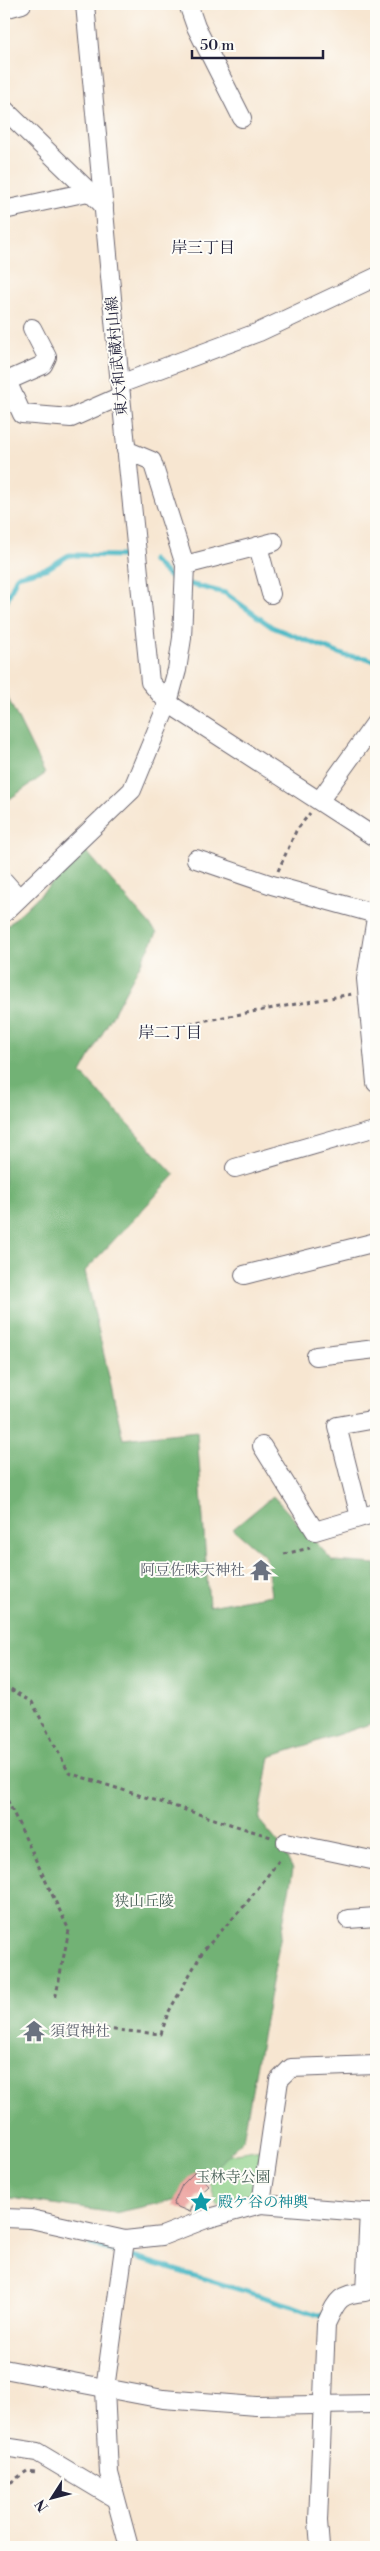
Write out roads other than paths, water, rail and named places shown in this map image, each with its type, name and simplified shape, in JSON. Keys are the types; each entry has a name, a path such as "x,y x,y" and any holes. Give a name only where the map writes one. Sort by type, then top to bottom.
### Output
{"street":[{"path":"4,9 22,4"},
{"name":"東大和武蔵村山線","path":"85,4 120,390 150,682 168,702 376,838"},
{"path":"188,4 196,27 242,118"},
{"path":"4,109 104,206"},
{"path":"4,210 88,192"},
{"path":"32,328 47,357 43,365 5,381 22,414 71,418 120,390 259,332 376,277"},
{"path":"4,912 132,790 168,702 177,670 182,638 184,578 152,461 126,450"},
{"path":"184,578 266,544 271,594"},
{"path":"320,800 376,722"},
{"path":"196,859 272,885 376,916 366,978 376,1083"},
{"path":"4,881 19,898"},
{"path":"235,1168 376,1127"},
{"path":"244,1276 376,1242"},
{"path":"316,1356 376,1349"},
{"path":"262,1446 315,1531 368,1515 337,1426 376,1419"},
{"path":"289,1842 376,1861"},
{"path":"348,1918 376,1917"},
{"path":"261,2204 279,2080 291,2068 376,2065"},
{"path":"4,2218 31,2219 125,2240 162,2236 206,2219 261,2204 372,2213 365,2292 351,2293 338,2300 326,2324 318,2521 320,2547"},
{"path":"125,2240 105,2389 109,2473 114,2498 129,2547"},
{"path":"4,2369 163,2399 237,2405 324,2406 376,2404"},
{"path":"4,2447 37,2452 114,2498"}],"waterway":[{"path":"4,607 17,576 48,568 69,555 123,556"},
{"path":"152,560 173,580 180,582"},
{"path":"189,584 225,593 272,627 346,656 367,658 376,662"},
{"path":"90,2244 320,2316 325,2314"},
{"path":"364,2297 376,2299"}],"place":[{"name":"阿豆佐味天神社","path":"261,1570"},
{"name":"須賀神社","path":"34,2031"},
{"name":"殿ケ谷の神輿","path":"201,2202"}],"district":[{"name":"岸三丁目","path":"203,248"},
{"name":"岸二丁目","path":"170,1033"}],"park label":[{"name":"狭山丘陵","path":"144,1901"},
{"name":"玉林寺公園","path":"233,2177"}]}
